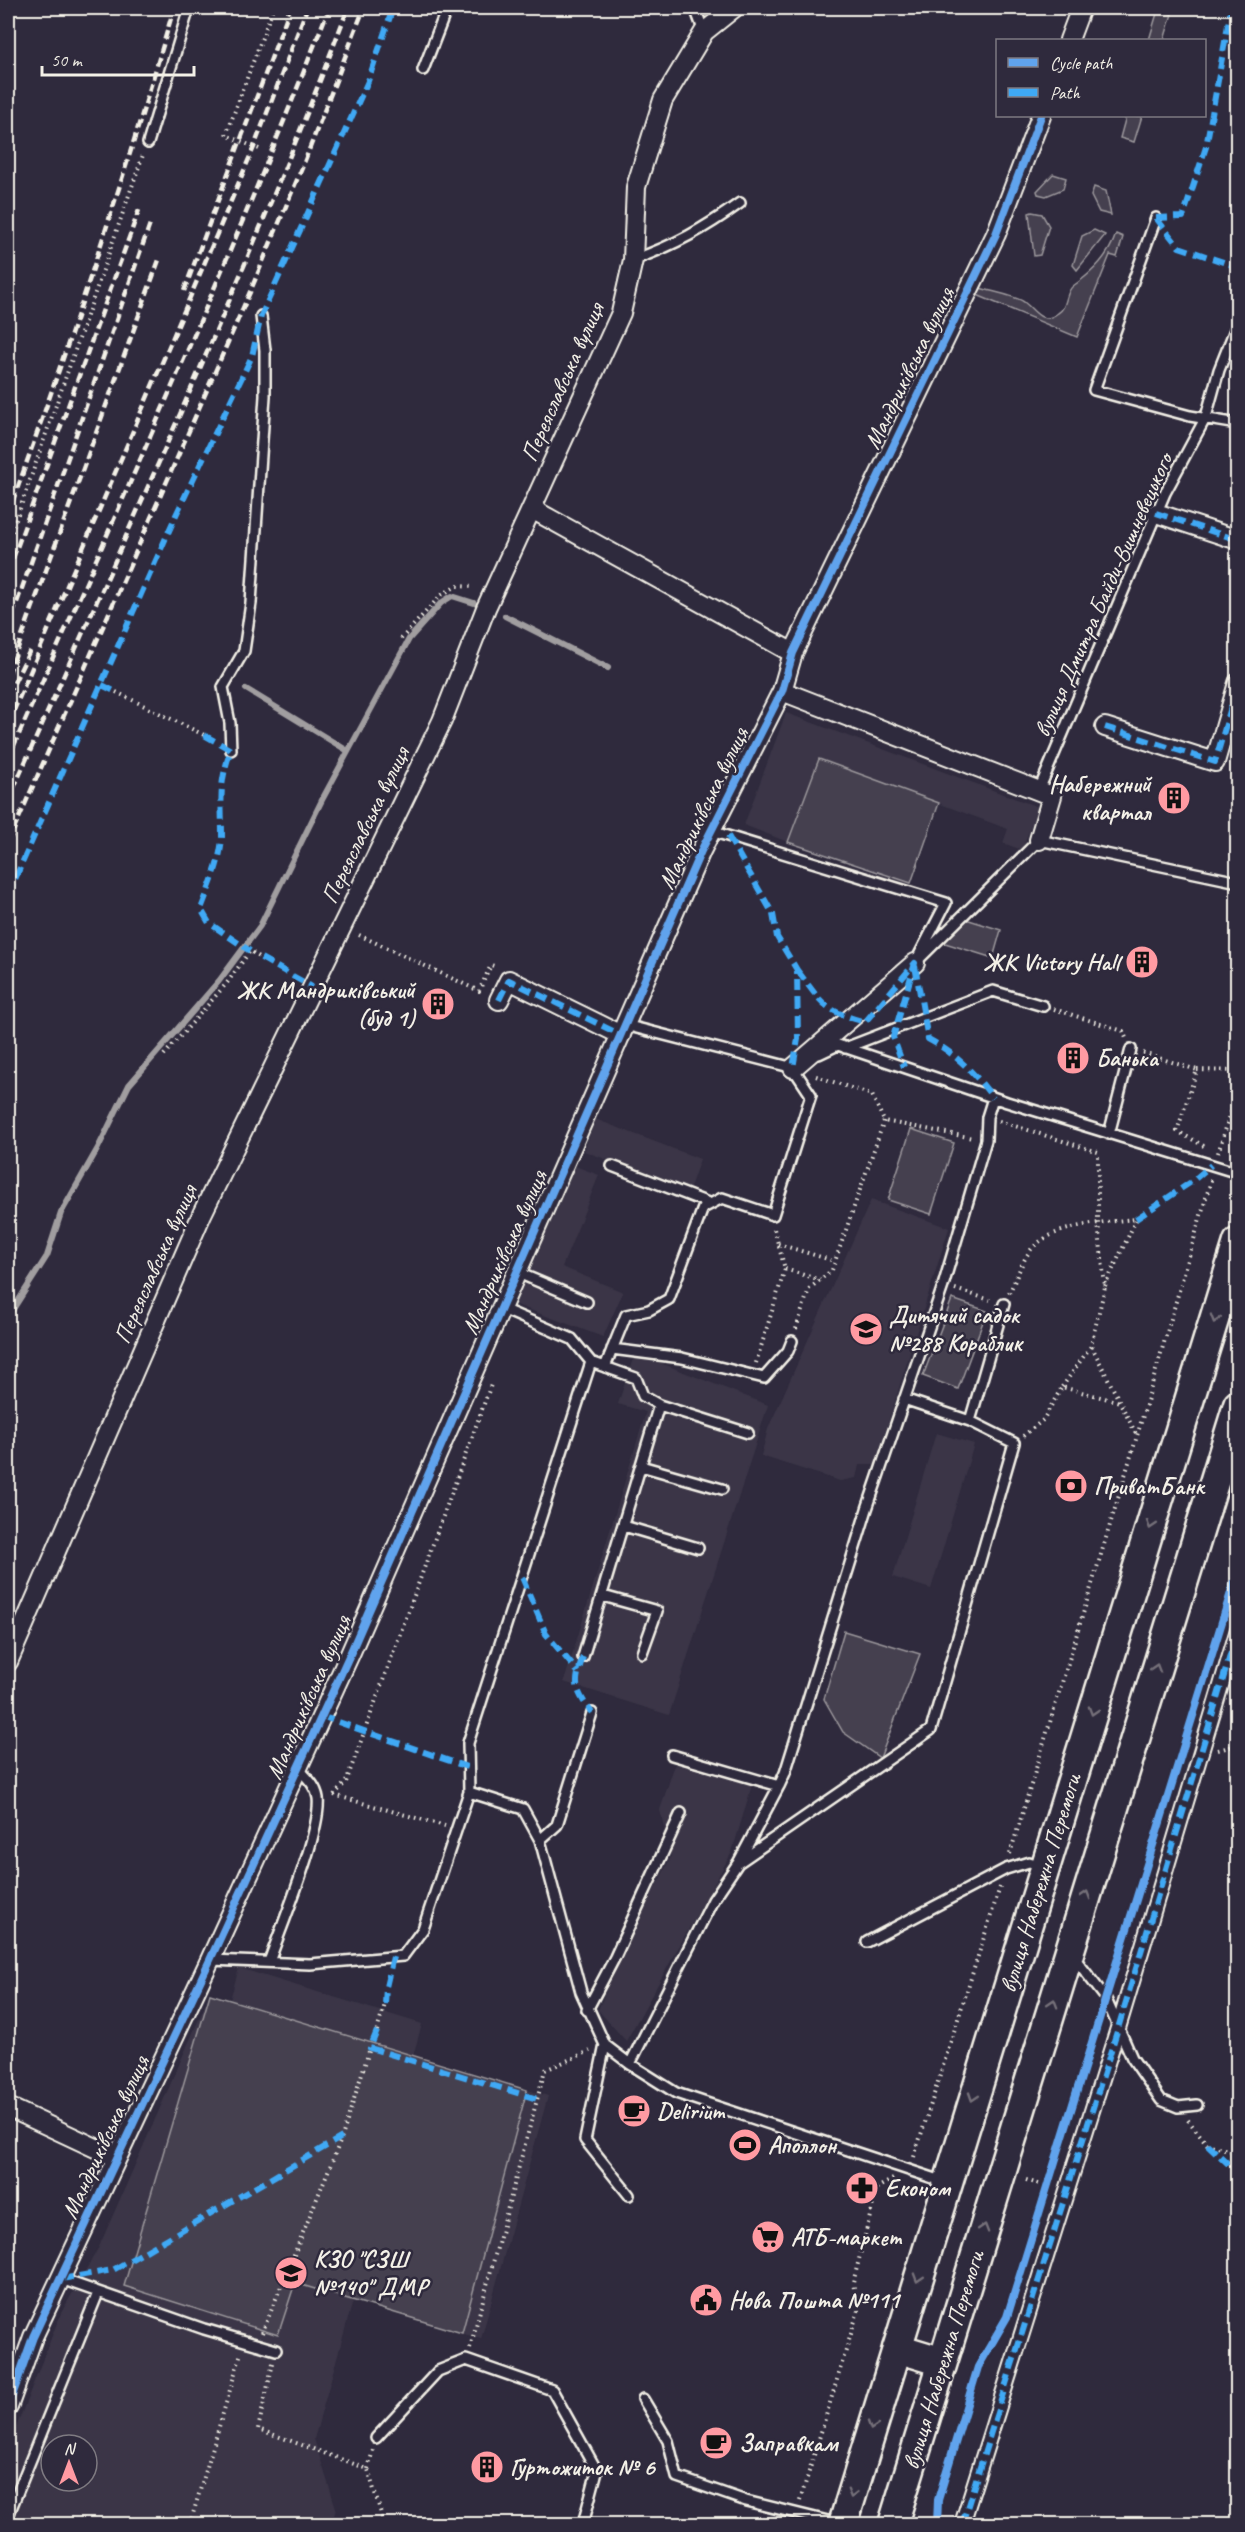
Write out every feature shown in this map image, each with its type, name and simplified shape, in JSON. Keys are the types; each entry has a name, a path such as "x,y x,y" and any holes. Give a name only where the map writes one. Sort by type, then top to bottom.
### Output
{"main road":[{"name":"вулиця Набережна Перемоги","path":"842,2524 1238,1242"},
{"name":"вулиця Набережна Перемоги","path":"893,2524 1238,1405"},
{"path":"897,2348 943,2362"}],"street":[{"name":"Переяславська вулиця","path":"8,1662 202,1214 442,721 495,587 621,313 633,260 636,187 663,100 704,32 734,8"},
{"path":"1069,39 1081,8"},
{"name":"Мандриківська вулиця","path":"8,2407 15,2362 61,2279 298,1768 711,831 782,691 793,653 996,234 1041,117"},
{"path":"532,509 793,653"},
{"path":"1156,513 1238,540"},
{"path":"1105,727 1215,762 1238,683"},
{"path":"782,691 1052,796 1039,840"},
{"path":"499,1000 509,980 623,1030"},
{"path":"962,2524 1119,2025 1238,1629"},
{"path":"8,2107 117,2158"}],"lane":[{"path":"148,143 189,8"},
{"path":"423,70 447,8"},
{"path":"695,8 704,32"},
{"path":"633,260 671,246 698,232 740,203"},
{"path":"1156,218 1094,390 1190,416 1238,424"},
{"path":"231,750 230,723 223,687 244,651 251,603 265,396 265,350 261,316"},
{"name":"вулиця Дмитра Байди-Вишневецького","path":"1039,790 1156,513 1206,417 1219,370 1234,341 1238,322"},
{"path":"711,831 946,903 933,948 793,1068"},
{"path":"915,963 1039,840 1238,882"},
{"path":"623,1030 793,1068 993,991 1043,1006"},
{"path":"793,1068 838,1045 993,1098 1238,1173"},
{"path":"1109,1134 1131,1049"},
{"path":"605,1367 626,1316 649,1310 669,1299 703,1208 722,1198 773,1215 811,1095 793,1068"},
{"path":"630,2064 713,1900 738,1863 785,1773 867,1509 943,1286 986,1140 987,1117 993,1098"},
{"path":"612,1166 711,1204"},
{"path":"516,1272 587,1302"},
{"path":"970,1421 1004,1304"},
{"path":"500,1308 572,1339 591,1362 636,1378 643,1396 659,1405 748,1433"},
{"path":"612,1349 682,1358 764,1378 788,1352 792,1341"},
{"path":"210,1960 310,1964 403,1956 423,1929 469,1792 468,1743 591,1362"},
{"path":"738,1863 931,1730 1014,1443 970,1421 904,1399"},
{"path":"583,1657 659,1405"},
{"path":"641,1466 722,1489"},
{"path":"624,1526 698,1548"},
{"path":"603,1596 657,1611 642,1653"},
{"path":"540,1840 557,1825 592,1713"},
{"path":"672,1755 779,1786"},
{"path":"269,1962 307,1852 317,1810 315,1790 298,1768"},
{"path":"469,1792 523,1809 540,1840 587,2010 605,2045 676,2093 947,2182"},
{"path":"587,2010 615,1957 681,1813"},
{"path":"867,1942 1006,1869 1029,1862 1045,1866"},
{"path":"1069,1951 1105,1997 1132,2058 1161,2100 1178,2107 1197,2105"},
{"path":"605,2045 585,2140 629,2196"},
{"path":"61,2279 276,2350"},
{"path":"8,2516 98,2293"},
{"path":"376,2438 438,2371 466,2360 552,2390 597,2471 583,2524"},
{"path":"643,2399 668,2441 677,2477 746,2501 842,2524"}],"path":[{"path":"259,149 226,135 273,8"},
{"path":"8,543 148,143"},
{"path":"401,639 441,595 457,586 495,587"},
{"path":"116,692 204,735"},
{"path":"164,1055 227,983 250,951 261,958"},
{"path":"1043,1006 1123,1031 1131,1049 1197,1070 1238,1071"},
{"path":"792,1341 809,1288 832,1270 884,1121 872,1095 793,1068"},
{"path":"1197,1070 1177,1131 1218,1154"},
{"path":"797,2513 858,2311 853,2283 877,2188 909,2170 1006,1869 1137,1436 1238,1090"},
{"path":"987,1117 1098,1152 1098,1223 1105,1287"},
{"path":"884,1121 986,1140"},
{"path":"753,1375 785,1269 773,1215"},
{"path":"943,1286 1004,1304 1029,1251 1044,1237 1098,1223 1136,1220 1105,1287 1091,1345 1062,1386 1043,1419 1014,1443"},
{"path":"778,1243 834,1261"},
{"path":"785,1269 820,1280"},
{"path":"1091,1345 1137,1436"},
{"path":"334,1795 346,1782 350,1772 495,1371"},
{"path":"1062,1386 1121,1402"},
{"path":"315,1790 456,1829"},
{"path":"378,2031 385,2004"},
{"path":"466,2360 545,2070 605,2045"},
{"path":"267,2321 342,2137 370,2048"},
{"path":"1178,2107 1207,2144 1238,2152"},
{"path":"1043,2197 1050,2175"},
{"path":"1026,2180 1065,2192"},
{"path":"190,2524 245,2341"},
{"path":"276,2350 258,2428 368,2469 384,2524"}],"shaded area":[{"path":"1158,10 1172,14 1164,39 1149,39"},
{"path":"1126,117 1142,117 1134,142 1120,138"},
{"path":"1053,174 1066,178 1063,189 1046,196 1038,194 1037,191"},
{"path":"1094,187 1106,191 1111,215 1099,212 1091,196"},
{"path":"1029,213 1042,214 1049,226 1040,255 1034,256"},
{"path":"1094,230 1105,235 1077,270 1073,265 1082,236"},
{"path":"1116,234 1123,237 1117,257 1110,255 1077,337 977,295 980,288 1009,296 1024,302 1043,317 1052,317 1063,307 1070,289 1093,270 1104,257"},
{"path":"786,713 1038,807 1022,850 1003,843 1008,829 819,759 788,842 744,825"},
{"path":"819,759 939,803 911,883 788,842"},
{"path":"953,915 1001,930 993,958 945,943"},
{"path":"595,1119 700,1159 689,1190 584,1151"},
{"path":"911,1129 954,1143 931,1214 888,1200"},
{"path":"575,1166 599,1175 562,1267 623,1292 603,1337 514,1304"},
{"name":"Дитячий садок №288 Кораблик","path":"871,1200 949,1228 875,1465 859,1465 856,1478 840,1481 761,1456 768,1429"},
{"path":"952,1299 987,1311 958,1389 923,1376"},
{"path":"635,1353 768,1405 669,1715 564,1682 646,1412 618,1404"},
{"path":"936,1433 974,1444 931,1589 893,1577"},
{"path":"844,1631 920,1654 880,1758 843,1732 824,1699"},
{"path":"675,1764 752,1785 732,1852 626,2041 598,2010 622,1953 671,1857 660,1810"},
{"name":"КЗО \"СЗШ №140\" ДМР","path":"239,1968 422,2024 413,2056 548,2096 481,2339 353,2301 314,2439 336,2508 332,2524 8,2524 8,2448 61,2313 99,2247 210,1994 230,2000"},
{"path":"210,1994 527,2090 462,2333 295,2283 278,2335 124,2286"}],"waterway":[{"path":"8,1317 47,1256 61,1213 98,1148 129,1085 219,981 260,926 323,798 409,639 441,603 452,596 474,603"},
{"path":"505,616 608,668"},
{"path":"246,689 348,751"}],"railway":[{"path":"8,514 95,262 174,8"},
{"path":"184,291 290,8"},
{"path":"8,724 254,147 307,8"},
{"path":"8,759 213,291 329,8"},
{"path":"8,801 226,308 309,109 348,8"},
{"path":"8,843 250,292 302,168 364,8"},
{"path":"8,572 139,210"},
{"path":"8,628 150,224"},
{"path":"8,675 159,260"},
{"path":"8,695 30,650"}],"marked path":[{"path":"8,895 176,515 252,356 261,316 368,81 393,8"},
{"path":"1156,218 1183,217 1206,147 1231,8"},
{"path":"1156,218 1179,247 1238,267"},
{"path":"1156,513 1238,540"},
{"path":"1105,727 1215,762 1238,683"},
{"path":"102,685 116,692"},
{"path":"204,735 231,750 222,783 222,837 219,855 201,909 209,923 250,951"},
{"path":"728,836 773,914 777,937 797,970 798,1039 793,1068"},
{"path":"261,958 312,987"},
{"path":"797,970 819,998 831,1009 865,1022 915,963 893,1037 904,1067"},
{"path":"915,966 928,1039 964,1064 993,1098"},
{"path":"499,1000 509,980 621,1035"},
{"path":"1136,1219 1194,1180 1211,1165"},
{"path":"522,1577 546,1634 578,1672"},
{"path":"962,2524 1119,2025 1238,1629"},
{"path":"583,1657 577,1687 592,1713"},
{"path":"321,1716 467,1767"},
{"path":"385,2004 386,1987 393,1957"},
{"path":"377,2031 370,2048 537,2099"},
{"path":"61,2279 113,2270 342,2137"},
{"path":"1207,2144 1238,2173"}],"cycle path":[{"path":"8,2407 33,2337 210,1960 350,1654 701,851 782,691 793,653 996,234 1041,117"},
{"path":"937,2524 938,2500 978,2367 1007,2317 1238,1570"}],"place":[{"name":"Набережний квартал","path":"1174,798"},
{"name":"ЖК Victory Hall","path":"1142,962"},
{"name":"ЖК Мандриківський (буд 1)","path":"438,1004"},
{"name":"Банька","path":"1073,1058"},
{"name":"Дитячий садок №288 Кораблик","path":"866,1329"},
{"name":"ПриватБанк","path":"1071,1486"},
{"name":"Delirium","path":"634,2111"},
{"name":"Аполлон","path":"745,2145"},
{"name":"Економ","path":"862,2188"},
{"name":"АТБ-маркет","path":"768,2237"},
{"name":"КЗО \"СЗШ №140\" ДМР","path":"291,2273"},
{"name":"Нова Пошта №111","path":"706,2300"},
{"name":"Заправкам","path":"716,2443"},
{"name":"Гуртожиток № 6","path":"487,2467"}]}
